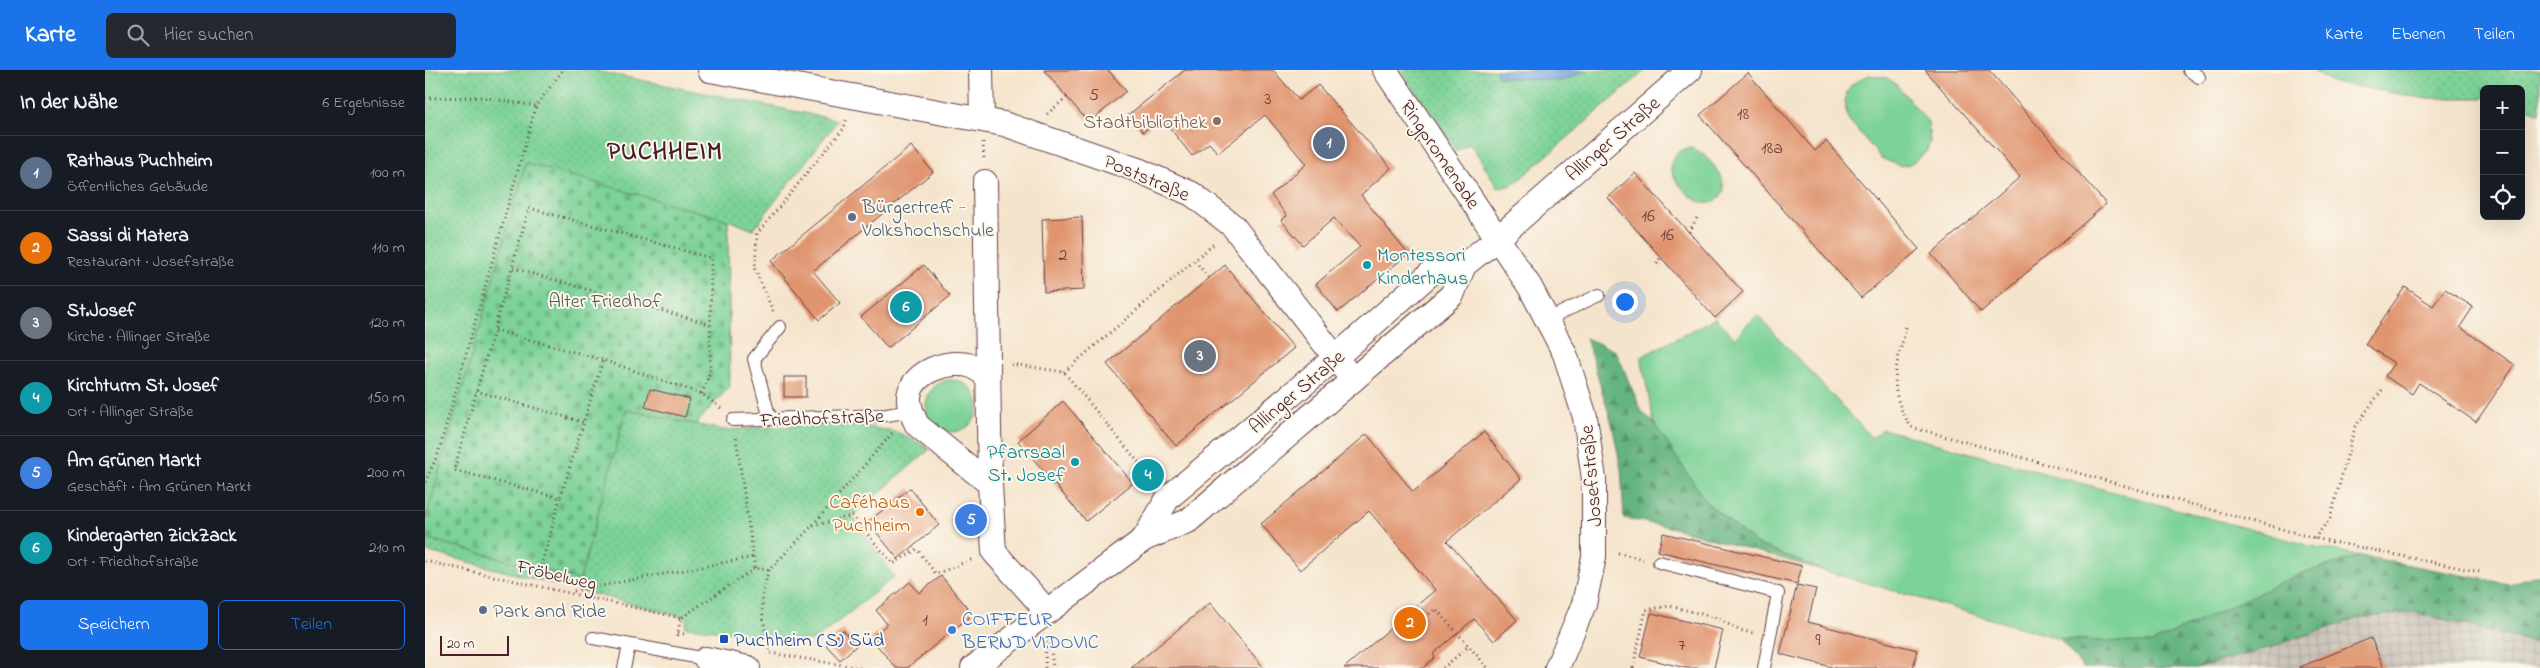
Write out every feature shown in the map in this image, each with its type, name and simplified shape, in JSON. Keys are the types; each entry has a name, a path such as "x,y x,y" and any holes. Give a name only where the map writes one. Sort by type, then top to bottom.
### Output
{"street":[{"name":"Poststraße","path":"710,70 771,76 853,96 982,118 1038,134 1138,170 1192,194 1233,226 1353,380"},
{"path":"981,70 982,118"},
{"name":"Ringpromenade","path":"1385,70 1498,238"},
{"name":"Allinger Straße","path":"1144,539 1168,498 1335,358 1433,271 1464,265 1498,238 1690,70"},
{"path":"985,182 990,484 994,552 1047,611"},
{"name":"Josefstraße","path":"1498,238 1548,319 1565,354 1585,417 1594,479 1595,548 1584,604 1557,668"},
{"name":"Allinger Straße","path":"973,668 1144,539 1188,522 1452,295 1464,265"},
{"name":"Friedhofstraße","path":"988,370 959,364 935,368 919,377 909,395 910,411 917,425 990,484"},
{"path":"706,659 748,668"}],"lane":[{"path":"1548,319 1599,295"},
{"path":"771,419 754,360 780,327"},
{"name":"Friedhofstraße","path":"733,420 887,415 910,411"},
{"path":"1659,562 1778,593 1764,668"},
{"path":"593,638 706,659"},
{"path":"624,668 629,646"}],"path":[{"path":"425,482 438,454 536,106 563,70"},
{"path":"780,327 755,269 757,234 844,128 853,96"},
{"path":"425,98 481,97 536,106"},
{"path":"1048,113 1067,97"},
{"path":"982,118 985,182"},
{"path":"561,498 454,470 529,208 711,258 710,372 703,394"},
{"path":"1689,232 1698,216"},
{"path":"988,370 1064,372 1195,261 1233,226"},
{"path":"1657,264 1660,258"},
{"path":"1195,261 1209,278"},
{"path":"513,268 709,324"},
{"path":"1906,327 1894,378 1899,408 1911,427 2313,538 2480,572"},
{"path":"495,330 603,360 703,394 716,402 733,420 755,568 769,570"},
{"path":"541,566 603,360"},
{"path":"1064,372 1144,469"},
{"path":"476,390 583,422"},
{"path":"2313,538 2329,519 2355,427 2382,390"},
{"path":"860,668 770,653 762,614 761,592 769,570 812,526 910,411"},
{"path":"812,526 852,516 893,564 917,548 936,574 994,552"},
{"path":"1595,548 1659,562"},
{"path":"571,592 753,558"},
{"name":"Fröbelweg","path":"425,561 681,618 755,568"},
{"path":"1633,668 1646,610 1670,606 1717,618 1739,630 1770,637"},
{"path":"1429,614 1436,609 1488,668"},
{"path":"678,632 685,634"},
{"path":"1443,668 1469,646"}],"shaded area":[{"path":"2414,612 2540,644 2540,668 2196,668 2255,652 2359,618"}],"green space":[{"path":"425,70 591,70 838,120 753,230 728,220 526,163 425,522"},
{"path":"1401,70 1646,70 1513,185 1498,188 1470,143 1456,151"},
{"path":"2313,70 2540,70 2540,113 2525,107 2525,85 2480,85 2480,98 2421,98 2332,82"},
{"path":"1869,75 1887,78 1895,83 1928,122 1930,142 1926,152 1910,164 1900,166 1881,158 1848,119 1844,101 1847,92 1852,84"},
{"path":"1692,148 1713,165 1721,178 1724,190 1718,199 1711,203 1703,203 1687,193 1671,170 1672,161 1676,154"},
{"name":"Alter Friedhof","path":"526,162 728,220 730,386 696,424 626,410 580,581 425,538 425,522"},
{"path":"1757,315 1872,438 1883,429 2307,545 2362,556 2302,573 2152,643 2060,639 1825,571 1756,544 1707,503 1662,438 1654,423 1641,357 1715,318 1734,338"},
{"path":"1586,338 1616,351 1642,412 1654,423 1707,503 1756,544 1825,571 1674,528 1624,518 1621,469 1612,424"},
{"path":"952,380 962,382 970,388 976,396 978,406 976,416 970,424 962,430 952,432 942,430 934,424 928,416 926,406 928,396 934,388 942,382"},
{"path":"626,410 723,430 850,423 899,433 930,449 852,516 894,577 814,641 685,627 687,618 425,551 425,538 580,580"},
{"path":"2362,556 2509,584 2540,574 2540,644 2414,612 2359,618 2255,652 2196,668 2083,668 2060,639 2152,643 2302,573"}],"water":[{"path":"1496,70 1588,70 1562,81 1498,77"}],"building":[{"path":"1044,70 1108,70 1126,91 1089,123"},
{"path":"1185,70 1273,70 1299,100 1318,85 1391,168 1361,195 1408,254 1338,312 1316,284 1360,247 1334,218 1303,245 1281,220 1287,216 1271,195 1306,164 1265,115 1218,153 1209,143 1192,156 1161,117 1143,132 1128,115"},
{"path":"1925,70 1989,70 2106,204 1981,312 1931,254 2020,177"},
{"path":"1748,73 1815,151 1826,141 1919,249 1861,298 1700,115"},
{"name":"Bürgertreff - Volkshochschule","path":"911,146 933,172 813,271 840,303 819,320 771,261"},
{"path":"1635,173 1743,292 1715,318 1608,198"},
{"path":"1082,217 1084,290 1044,292 1042,219"},
{"path":"924,265 950,296 888,348 861,317"},
{"path":"1225,265 1294,348 1176,446 1107,364"},
{"path":"2405,287 2433,306 2445,289 2473,307 2460,327 2515,365 2476,422 2419,383 2412,394 2385,376 2394,363 2365,344"},
{"path":"784,377 806,377 806,397 784,397"},
{"path":"650,389 690,399 685,417 645,407"},
{"name":"Pfarrsaal St. Josef","path":"1063,401 1133,483 1086,521 1018,441"},
{"path":"1484,432 1521,479 1447,541 1517,620 1494,641 1474,619 1433,654 1435,657 1423,668 1344,668 1435,590 1369,511 1300,570 1261,524 1367,434 1413,492"},
{"path":"910,488 939,525 898,559 868,522"},
{"path":"1663,533 1802,566 1797,584 1658,551"},
{"path":"941,576 973,614 907,668 896,668 871,638 887,624 876,610 910,582 919,593"},
{"path":"1797,585 1816,589 1808,622 1917,650 1913,668 1836,668 1780,654"},
{"path":"1210,603 1264,668 1131,668"},
{"path":"1651,613 1723,630 1714,668 1686,668 1640,657"},
{"path":"843,630 856,646 840,660 826,645"},
{"path":"2371,638 2384,668 2300,668 2300,667"}],"place":[{"name":"Stadtbibliothek","path":"1217,121"},
{"name":"Rathaus Puchheim","path":"1329,143"},
{"name":"Bürgertreff - Volkshochschule","path":"852,217"},
{"name":"Montessori Kinderhaus","path":"1367,265"},
{"name":"Kindergarten ZickZack","path":"906,307"},
{"name":"St.Josef","path":"1200,356"},
{"name":"Pfarrsaal St. Josef","path":"1075,462"},
{"name":"Kirchturm St. Josef","path":"1148,475"},
{"name":"Caféhaus Puchheim","path":"920,512"},
{"name":"Am Grünen Markt","path":"971,520"},
{"name":"Park and Ride","path":"483,610"},
{"name":"Sassi di Matera","path":"1410,623"},
{"name":"COIFFEUR BERND VIDOVIC","path":"952,630"},
{"name":"Puchheim (S) Süd","path":"724,639"}],"district":[{"name":"PUCHHEIM","path":"665,150"}]}
